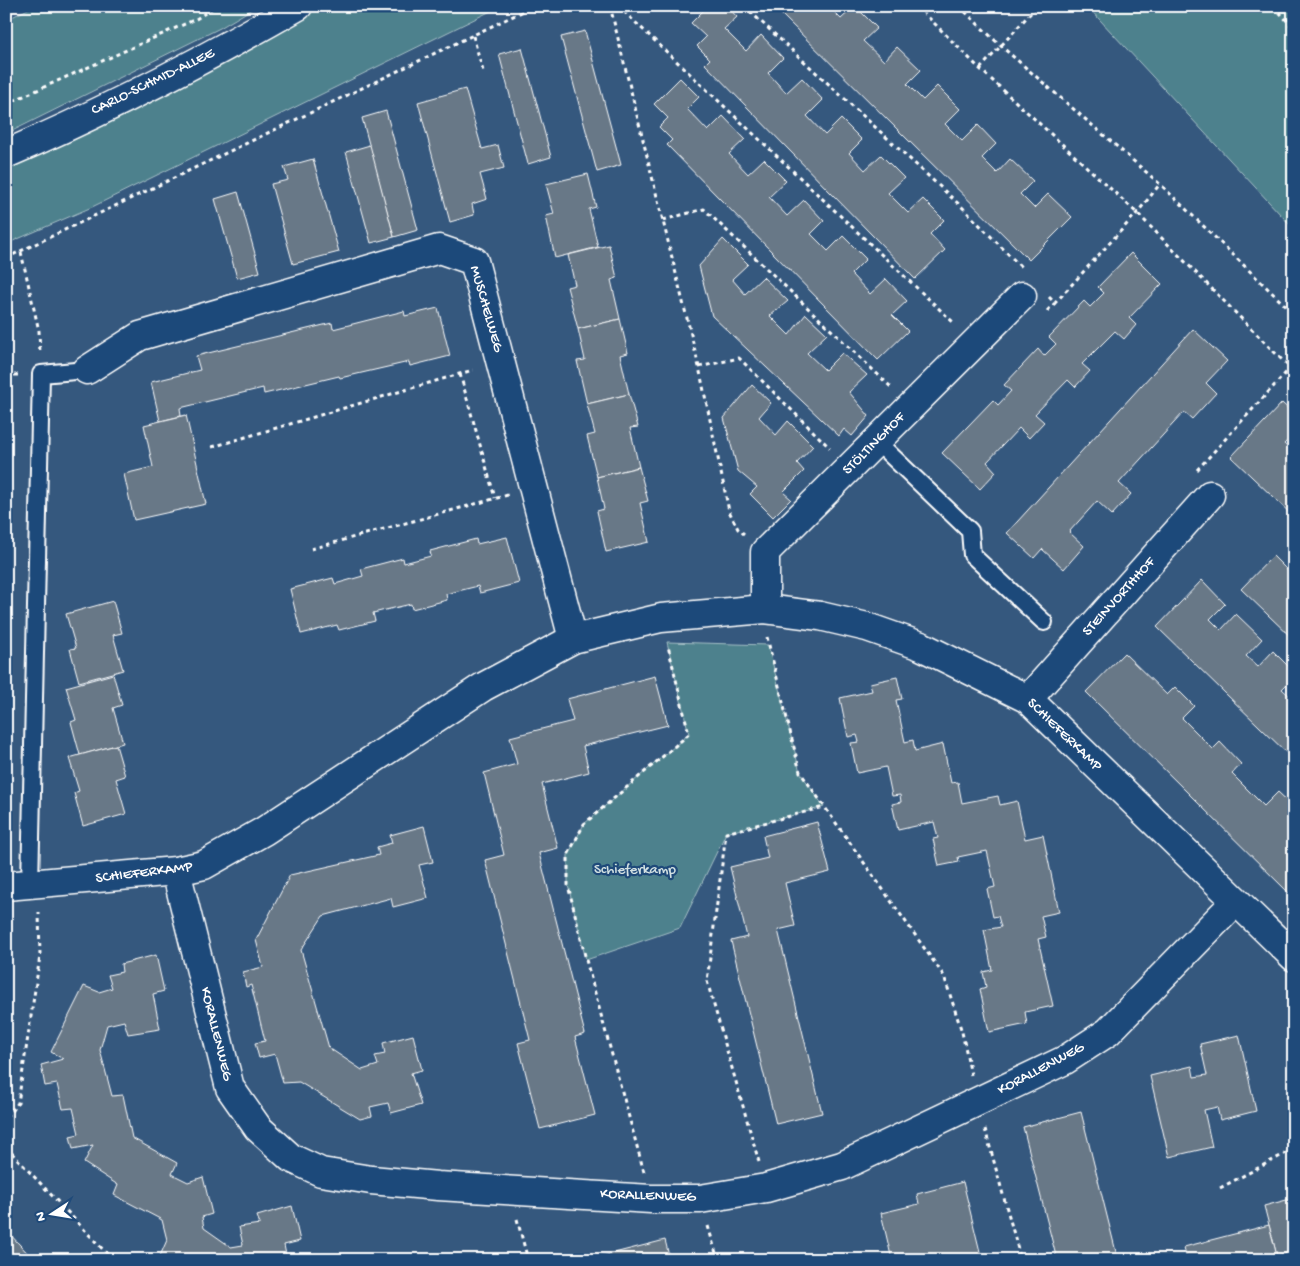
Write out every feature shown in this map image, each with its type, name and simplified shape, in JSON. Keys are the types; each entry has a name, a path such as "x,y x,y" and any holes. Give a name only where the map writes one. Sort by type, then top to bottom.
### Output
{"street":[{"name":"CARLO-SCHMID-ALLEE","path":"6,154 134,93 244,37 298,6"},
{"name":"MUSCHELWEG","path":"87,370 140,336 439,249 474,260 573,639"},
{"name":"STÖLTINGHOF","path":"765,552 1029,290"},
{"name":"STEINVORTHHOF","path":"1028,699 1210,495"},
{"path":"765,552 765,609"},
{"name":"SCHIEFERKAMP","path":"25,885 176,871 204,865 264,831 483,686 573,639 661,618 765,609 820,616 867,627 921,646 1028,699 1235,902 1294,957"},
{"name":"KORALLENWEG","path":"176,871 230,1088 258,1128 291,1158 321,1172 428,1185 651,1199 700,1199 766,1188 842,1166 1065,1060 1108,1032 1235,902"}],"lane":[{"path":"25,885 41,374 87,370"},
{"path":"876,441 970,531 972,555 1044,622"}],"path":[{"path":"6,104 196,19 216,6"},
{"path":"6,258 534,6"},
{"path":"610,6 700,367 729,511 738,529 765,552"},
{"path":"618,6 975,343"},
{"path":"744,6 963,208 1029,290 1055,303 1137,213 1160,184"},
{"path":"918,6 980,69 1137,213 1294,372"},
{"path":"959,6 1002,47 1160,184 1294,314"},
{"path":"980,69 1002,47 1037,6"},
{"path":"1274,6 1294,29"},
{"path":"474,36 483,71"},
{"path":"663,220 704,209 911,406"},
{"path":"21,252 39,331 41,374"},
{"path":"700,367 739,358 850,468"},
{"path":"212,447 500,362"},
{"path":"1210,495 1197,469 1294,364"},
{"path":"460,374 495,498"},
{"path":"311,549 533,488"},
{"path":"765,609 768,644 800,772 944,976 962,1032 977,1102 1021,1260"},
{"path":"651,1199 586,960 568,885 568,855 584,824 689,734 661,618"},
{"path":"766,1188 707,981 726,833 824,807"},
{"path":"6,1118 18,1103 40,956 25,885"},
{"path":"6,1147 113,1260"},
{"path":"1220,1188 1294,1148"},
{"path":"508,1189 528,1260"},
{"path":"700,1199 718,1260"}],"green space":[{"path":"34,6 257,6 220,28 6,134 6,20"},
{"path":"310,6 501,6 92,207 6,244 6,167"},
{"path":"1087,6 1294,6 1294,229"},
{"name":"Schieferkamp","path":"667,642 768,645 800,772 824,807 726,833 680,928 586,960 568,885 568,855 584,824 689,734"}],"building":[{"path":"708,6 727,6 737,17 724,29 746,51 761,35 783,58 768,73 786,93 802,78 823,100 807,116 825,135 841,119 862,140 849,153 865,170 881,155 904,178 888,193 908,213 923,199 944,220 930,234 945,250 915,279 705,64 710,59 697,46 706,37 691,23"},
{"path":"773,6 828,6 841,19 855,6 877,28 863,41 884,61 897,47 921,70 907,84 923,100 937,86 960,109 945,124 962,141 978,125 996,144 982,158 997,173 1010,159 1033,181 1020,194 1034,208 1048,194 1072,217 1029,260"},
{"path":"585,31 621,165 597,172 561,37"},
{"path":"522,48 551,157 528,164 499,54"},
{"path":"680,78 699,97 687,109 708,131 723,116 745,139 729,154 748,174 764,159 786,181 769,197 787,216 804,200 824,221 811,234 828,251 843,236 866,259 851,274 870,294 886,279 907,301 892,315 908,331 878,360 667,145 672,140 659,127 668,118 654,104"},
{"path":"465,89 482,149 498,145 504,168 480,174 487,199 472,204 474,215 450,222 418,102"},
{"path":"386,111 418,230 394,237 362,118"},
{"path":"370,145 394,237 371,243 346,152"},
{"path":"313,159 339,252 293,264 271,184 288,180 284,167"},
{"path":"588,174 596,207 589,209 598,247 555,258 546,216 554,214 546,184"},
{"path":"238,192 260,272 237,278 215,199"},
{"path":"723,239 748,264 732,279 745,294 763,277 788,301 770,316 789,335 806,314 827,334 807,353 825,370 842,353 867,375 849,392 869,416 852,436 844,429 839,436 712,316 699,266"},
{"path":"609,245 617,278 611,280 620,319 578,329 567,287 575,285 568,255"},
{"path":"1131,253 1162,284 1129,318 1136,325 1124,339 1115,331 1082,364 1090,371 1075,387 1068,380 1035,414 1044,422 1029,438 1019,428 987,462 996,472 980,489 942,453 993,400 998,405 1011,391 1004,385 1038,349 1044,356 1056,344 1049,337 1084,301 1090,307 1104,293 1098,287"},
{"path":"438,308 450,356 410,366 409,362 340,378 339,376 264,394 263,388 180,408 181,416 160,421 151,382 200,370 196,356 332,323 333,329 404,311 405,316"},
{"path":"620,319 628,353 620,355 629,394 587,404 577,361 585,360 578,329"},
{"path":"1193,329 1227,361 1206,383 1216,393 1192,419 1184,412 1119,483 1131,494 1112,515 1097,501 1069,532 1084,546 1064,569 1042,549 1034,558 1007,533"},
{"path":"752,385 771,403 759,417 776,435 788,421 813,446 797,463 804,471 783,492 791,499 773,517 750,494 757,487 738,471 724,418"},
{"path":"629,394 638,427 630,428 639,467 597,477 587,436 595,434 587,404"},
{"path":"1282,403 1294,414 1294,434 1284,444 1294,453 1294,517 1231,457"},
{"path":"186,415 206,504 134,520 124,474 153,467 144,425"},
{"path":"639,467 648,501 640,503 649,542 606,552 597,511 604,509 597,477"},
{"path":"507,537 519,583 480,593 478,586 446,594 447,600 412,609 411,604 373,613 375,621 339,630 337,625 301,634 290,589 333,578 335,584 363,576 361,569 403,558 404,563 431,556 430,551 476,539 477,544"},
{"path":"1273,556 1294,577 1294,640 1241,589"},
{"path":"1202,580 1225,604 1210,619 1221,630 1236,614 1262,639 1246,656 1258,667 1273,651 1294,672 1294,677 1282,689 1294,700 1294,760 1157,627"},
{"path":"113,601 122,633 113,635 123,670 79,682 70,649 76,648 66,614"},
{"path":"1124,653 1167,695 1175,687 1194,706 1182,718 1213,749 1220,742 1241,764 1232,774 1264,806 1278,792 1294,807 1294,819 1288,825 1294,831 1294,898 1086,692"},
{"path":"113,674 122,705 113,708 123,743 80,755 71,722 76,720 66,687"},
{"path":"655,676 668,725 583,746 589,772 542,784 558,848 539,853 585,1034 575,1037 595,1115 540,1129 518,1043 530,1040 485,860 504,855 484,773 517,764 510,737 573,721 567,699"},
{"path":"897,677 902,699 896,700 905,742 913,740 915,751 943,744 951,783 958,782 962,803 998,796 1000,805 1017,801 1025,839 1043,835 1059,912 1041,916 1046,937 1038,939 1053,1006 1025,1012 1027,1024 989,1032 980,989 986,987 983,972 992,970 984,930 1001,927 998,916 993,917 987,889 995,887 987,851 958,857 959,862 939,866 933,839 938,838 934,822 898,830 892,804 901,802 900,795 892,796 886,767 857,773 851,743 859,742 857,735 848,737 840,698 872,691 870,683"},
{"path":"116,745 125,776 116,779 126,814 83,826 74,793 79,791 69,758"},
{"path":"817,822 830,872 785,883 795,926 778,930 822,1113 776,1124 731,941 747,937 730,867 768,858 763,836"},
{"path":"424,826 433,862 419,865 428,898 393,907 391,898 323,916 301,950 329,1048 362,1070 378,1065 375,1056 385,1054 383,1043 413,1035 422,1070 411,1073 421,1105 391,1113 388,1103 370,1107 372,1116 360,1119 299,1082 283,1083 275,1054 259,1058 255,1043 265,1041 251,985 246,987 243,972 263,967 256,940 290,875 379,855 377,847 392,843 390,835"},
{"path":"156,955 164,991 153,994 160,1029 128,1034 124,1021 107,1025 100,1050 112,1096 123,1095 132,1138 177,1163 172,1174 188,1182 203,1177 212,1214 202,1217 204,1228 231,1247 243,1245 239,1227 260,1224 257,1216 292,1206 300,1241 284,1245 287,1260 166,1260 160,1256 167,1240 162,1220 114,1195 118,1185 84,1163 93,1145 73,1149 70,1136 79,1134 73,1108 63,1109 57,1084 45,1086 41,1065 63,1059 51,1052 84,986 99,992 112,988 108,975 122,972 121,964"},
{"path":"1239,1035 1256,1111 1220,1120 1217,1107 1204,1110 1212,1147 1169,1157 1150,1076 1192,1066 1194,1077 1207,1075 1200,1044"},
{"path":"1081,1112 1118,1260 1057,1260 1023,1127"},
{"path":"963,1182 982,1260 892,1260 881,1213 919,1204 917,1194"},
{"path":"1294,1198 1294,1251 1277,1256 1264,1206"},
{"path":"1269,1225 1278,1260 1187,1260 1184,1247"},
{"path":"6,1230 34,1260 6,1260"},
{"path":"665,1240 670,1260 587,1260"}]}
